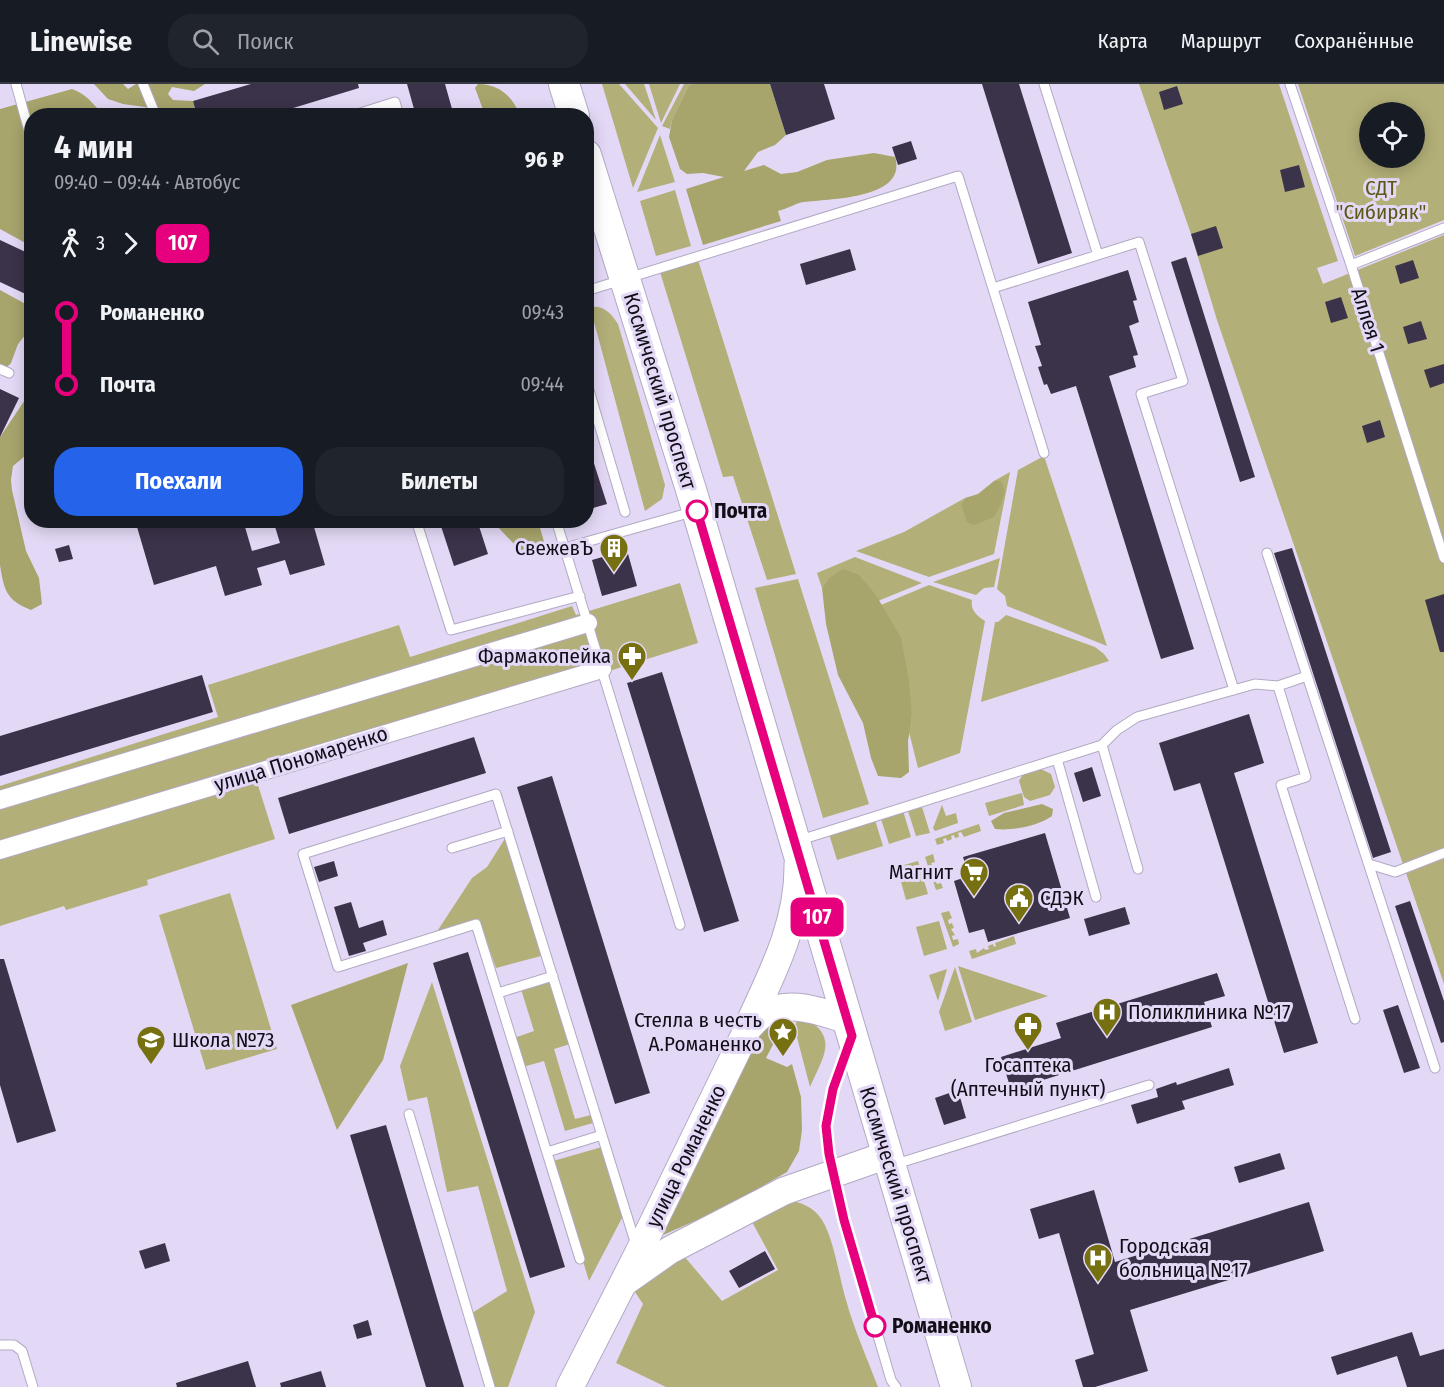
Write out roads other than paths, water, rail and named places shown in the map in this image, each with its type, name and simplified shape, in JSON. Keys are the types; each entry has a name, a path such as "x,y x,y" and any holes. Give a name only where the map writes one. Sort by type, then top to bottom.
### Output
{"main road":[{"path":"564,84 572,108"},
{"name":"Космический проспект","path":"594,180 697,511 956,1387"},
{"path":"748,1028 793,921 799,884 796,846"},
{"name":"улица Романенко","path":"570,1387 638,1254 748,1028 762,1015 781,1008 804,1007 850,1028"},
{"name":"улица Романенко","path":"622,1283 670,1250 784,1191 834,1174 889,1160"}],"street":[{"path":"0,800 588,623"},
{"name":"улица Пономаренко","path":"0,850 602,669"}],"lane":[{"path":"16,84 24,113"},
{"path":"143,84 153,108"},
{"path":"1044,84 1098,255"},
{"name":"Аллея 1","path":"1290,84 1351,265 1444,558"},
{"path":"376,108 395,102 397,108"},
{"path":"594,289 958,176 1044,453"},
{"path":"1351,265 1444,228"},
{"path":"993,288 1139,242 1183,381 1141,394 1234,690"},
{"path":"594,407 625,512"},
{"path":"564,549 697,511"},
{"path":"419,528 451,630 580,596"},
{"path":"558,528 681,925"},
{"path":"1267,552 1435,1068"},
{"path":"796,846 1102,745 1117,730 1137,717 1255,684 1278,686 1307,676"},
{"path":"1278,686 1306,777 1281,785 1354,1019"},
{"path":"1102,745 1138,869"},
{"path":"1057,759 1096,897"},
{"path":"580,1259 476,924 338,967 303,854 496,794 638,1254"},
{"path":"452,848 508,831"},
{"path":"1369,864 1395,872 1444,853"},
{"path":"498,993 553,976"},
{"path":"850,1028 833,1089 826,1126 844,1220 880,1346 891,1380 896,1387"},
{"path":"889,1160 1149,1085"},
{"path":"409,1114 490,1387"},
{"path":"547,1152 602,1135"},
{"path":"0,1345 14,1345 22,1352 33,1387"}],"place":[{"name":"Почта","path":"697,511"},
{"name":"СвежевЪ","path":"614,574"},
{"name":"Фармакопейка","path":"632,682"},
{"name":"Магнит","path":"974,898"},
{"name":"СДЭК","path":"1019,924"},
{"name":"Поликлиника №17","path":"1107,1038"},
{"name":"Госаптека (Аптечный пункт)","path":"1028,1052"},
{"name":"Стелла в честь А.Романенко","path":"783,1058"},
{"name":"Школа №73","path":"151,1066"},
{"name":"Городская больница №17","path":"1098,1284"},
{"name":"Романенко","path":"875,1326"}],"park label":[{"name":"СДТ \"Сибиряк\"","path":"1381,200"}]}
